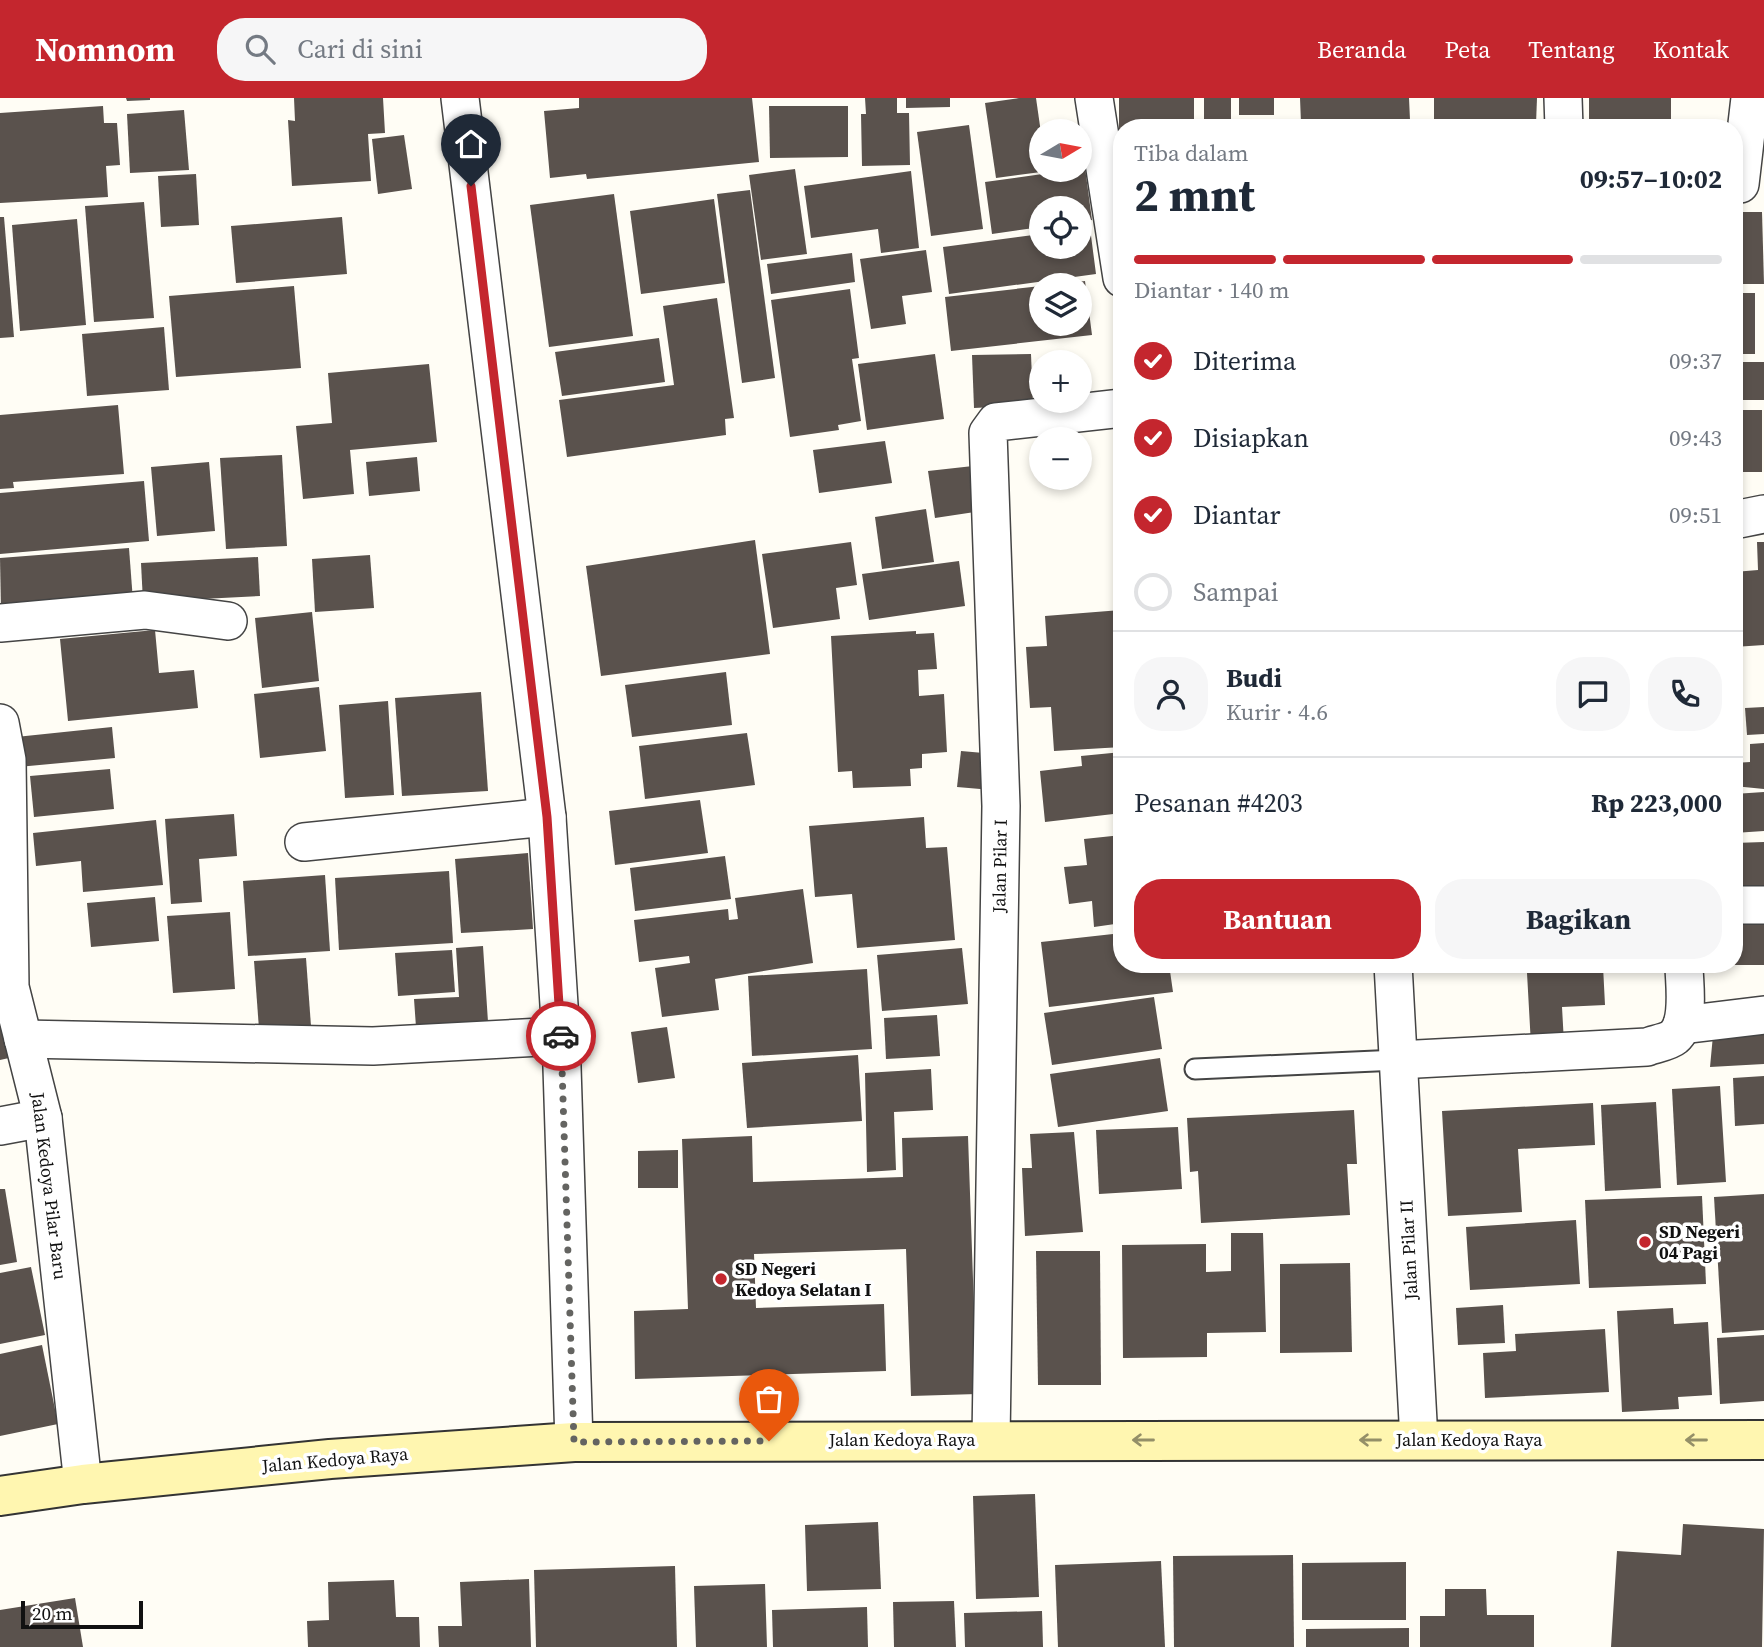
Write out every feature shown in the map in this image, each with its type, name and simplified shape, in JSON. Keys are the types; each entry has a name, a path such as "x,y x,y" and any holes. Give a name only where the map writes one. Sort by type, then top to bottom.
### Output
{"street":[{"path":"460,98 547,817 561,1036 574,1442"},
{"path":"1094,98 1113,220"},
{"path":"1563,98 1564,119"},
{"path":"1746,183 1750,98"},
{"name":"Jalan Pilar I","path":"992,1439 1001,806 988,433 996,422 1113,409"},
{"path":"1743,518 1764,514"},
{"path":"0,623 145,610 228,621"},
{"name":"Jalan Kedoya Pilar Baru","path":"0,723 10,987 43,1118 83,1483"},
{"path":"304,842 547,817"},
{"path":"1743,905 1764,905"},
{"name":"Jalan Pilar II","path":"1393,973 1419,1440"},
{"path":"1398,1060 1647,1047 1673,1038 1682,1025 1684,973"},
{"path":"1682,1025 1764,1015"},
{"path":"23,1039 373,1045 561,1036"},
{"path":"0,1126 43,1118"},
{"name":"Jalan Kedoya Raya","path":"0,1496 83,1483 330,1459 574,1442 992,1439 1764,1440"}],"lane":[{"path":"1195,1069 1398,1060"}],"building":[{"path":"126,98 150,98 150,100 127,101"},
{"path":"294,98 383,98 385,133 368,134 371,181 292,186 288,120 295,121"},
{"path":"579,98 752,98 759,162 587,179 586,174 550,178 544,111 579,108"},
{"path":"865,98 897,98 897,113 909,113 910,165 862,166 861,114 866,114"},
{"path":"906,98 950,98 950,107 906,108"},
{"path":"1036,98 1039,119 1029,119 1029,174 996,178 985,103"},
{"path":"1119,98 1194,98 1194,119 1119,119"},
{"path":"1204,98 1231,98 1231,119 1204,119"},
{"path":"1239,98 1274,98 1274,115 1239,115"},
{"path":"1300,98 1409,98 1410,119 1301,119"},
{"path":"1434,98 1537,98 1536,119 1434,119"},
{"path":"1589,98 1671,98 1671,119 1589,119"},
{"path":"103,106 104,123 117,123 120,165 106,166 108,197 0,203 0,113"},
{"path":"769,106 848,106 848,157 770,158"},
{"path":"184,110 189,170 130,173 127,114"},
{"path":"969,125 983,229 931,236 917,132"},
{"path":"404,135 412,189 378,194 372,139"},
{"path":"795,169 807,254 761,260 749,175"},
{"path":"911,171 919,248 881,253 878,229 811,238 804,186"},
{"path":"196,174 199,225 161,227 158,176"},
{"path":"1029,176 1029,182 1087,182 1089,196 1029,196 1029,229 992,234 985,182"},
{"path":"750,190 775,378 742,383 717,194"},
{"path":"614,194 633,336 549,347 530,205"},
{"path":"714,199 725,283 641,294 630,211"},
{"path":"144,202 154,318 94,322 85,206"},
{"path":"1743,212 1762,212 1764,284 1743,284"},
{"path":"0,217 4,217 14,337 0,338"},
{"path":"342,217 347,274 236,283 231,226"},
{"path":"77,219 86,325 20,331 12,225"},
{"path":"1029,236 1029,259 1092,259 1092,243 1096,274 1029,273 1029,283 949,294 943,247"},
{"path":"926,250 932,292 902,296 906,324 871,329 860,259"},
{"path":"852,253 855,282 771,294 767,264"},
{"path":"294,286 301,368 176,377 169,296"},
{"path":"1029,287 1029,336 1083,336 951,351 945,297"},
{"path":"850,289 859,358 852,359 861,421 838,425 839,430 790,437 771,300"},
{"path":"1743,293 1755,293 1755,354 1743,354"},
{"path":"717,298 734,418 725,419 726,435 567,457 559,400 674,385 663,306"},
{"path":"164,327 169,390 87,396 82,334"},
{"path":"659,338 665,382 562,396 555,352"},
{"path":"935,354 944,419 867,430 858,364"},
{"path":"1029,354 1029,405 974,408 972,355"},
{"path":"1743,362 1764,362 1764,400 1743,400"},
{"path":"429,364 437,442 350,450 354,494 303,499 296,426 332,423 328,373"},
{"path":"118,405 124,474 13,482 14,488 0,489 0,415"},
{"path":"1743,410 1762,410 1762,472 1743,472"},
{"path":"885,441 892,483 819,493 813,450"},
{"path":"282,455 287,546 226,549 220,458"},
{"path":"417,457 420,491 369,496 366,462"},
{"path":"209,462 215,531 157,536 151,467"},
{"path":"982,465 988,510 935,518 928,471"},
{"path":"144,481 149,541 0,554 0,493"},
{"path":"926,509 934,562 882,569 875,517"},
{"path":"755,540 770,654 601,676 586,566"},
{"path":"851,542 857,585 836,588 840,619 773,628 762,554"},
{"path":"1757,542 1764,542 1764,645 1743,646 1743,571 1758,570"},
{"path":"129,548 133,601 1,611 0,558"},
{"path":"370,555 374,608 315,612 312,559"},
{"path":"258,557 260,596 143,602 141,563"},
{"path":"959,561 965,606 869,620 862,574"},
{"path":"1113,611 1113,748 1054,751 1051,707 1030,708 1026,647 1047,646 1045,616"},
{"path":"312,612 319,681 262,688 255,618"},
{"path":"155,630 159,673 194,670 198,708 68,721 60,639"},
{"path":"916,631 916,634 934,633 937,669 918,670 919,696 944,694 947,752 922,754 922,768 910,769 911,786 853,788 852,771 838,772 831,636"},
{"path":"726,672 732,725 632,737 625,685"},
{"path":"319,687 326,751 260,758 254,694"},
{"path":"481,692 488,791 402,796 395,698"},
{"path":"388,701 394,795 345,798 339,705"},
{"path":"1764,707 1764,734 1747,735 1745,708"},
{"path":"112,727 115,758 18,767 16,737"},
{"path":"747,733 755,785 645,799 639,746"},
{"path":"1764,743 1764,789 1743,787 1743,762 1750,762 1750,744"},
{"path":"961,751 995,754 992,790 957,787"},
{"path":"1113,753 1113,814 1045,822 1040,771 1082,766 1081,756"},
{"path":"110,769 114,809 34,817 30,776"},
{"path":"1764,792 1764,831 1743,832 1743,793"},
{"path":"700,800 708,853 615,865 609,811"},
{"path":"234,814 237,856 199,859 202,902 171,904 165,819"},
{"path":"924,817 926,848 947,847 955,940 857,948 852,894 815,897 809,826"},
{"path":"156,820 163,885 83,892 81,861 36,866 33,833"},
{"path":"1113,836 1113,924 1094,927 1092,901 1069,904 1064,867 1087,865 1084,839"},
{"path":"1764,842 1764,896 1743,896 1743,843"},
{"path":"528,853 533,929 461,933 455,859"},
{"path":"725,856 731,899 635,911 630,868"},
{"path":"449,871 453,943 339,950 335,878"},
{"path":"325,875 330,951 248,956 243,881"},
{"path":"803,889 813,963 715,979 719,1010 662,1017 655,968 690,963 689,956 639,962 634,920 728,909 729,920 738,919 735,898"},
{"path":"155,897 159,941 91,947 87,903"},
{"path":"230,912 235,989 173,993 167,916"},
{"path":"1743,922 1764,922 1764,965 1743,965"},
{"path":"1113,934 1113,973 1170,973 1173,992 1049,1007 1041,942"},
{"path":"483,946 489,1037 417,1041 414,999 459,997 456,948"},
{"path":"962,948 968,1004 882,1011 877,955"},
{"path":"452,950 455,992 398,996 395,953"},
{"path":"306,958 311,1026 259,1029 254,961"},
{"path":"867,969 872,1049 752,1056 748,976"},
{"path":"1527,973 1603,973 1605,1005 1562,1007 1564,1043 1531,1045"},
{"path":"1154,997 1162,1049 1052,1065 1044,1013"},
{"path":"937,1015 940,1056 886,1059 884,1018"},
{"path":"0,1019 9,1058 0,1060"},
{"path":"667,1027 675,1078 638,1083 631,1032"},
{"path":"1764,1031 1764,1064 1710,1067 1713,1035"},
{"path":"858,1055 862,1121 747,1128 742,1063"},
{"path":"1160,1058 1168,1111 1058,1127 1050,1074"},
{"path":"931,1069 933,1110 894,1112 896,1170 867,1172 865,1073"},
{"path":"1764,1076 1764,1124 1735,1126 1733,1078"},
{"path":"1720,1086 1726,1182 1677,1185 1672,1089"},
{"path":"1656,1102 1661,1188 1605,1191 1601,1105"},
{"path":"1593,1103 1595,1145 1518,1149 1522,1212 1448,1216 1442,1111"},
{"path":"1354,1110 1357,1164 1347,1164 1350,1215 1201,1223 1198,1171 1190,1172 1187,1118"},
{"path":"1178,1127 1182,1189 1099,1194 1096,1130"},
{"path":"1074,1132 1083,1232 1025,1236 1022,1168 1032,1168 1030,1134"},
{"name":"SD Negeri Kedoya Selatan I","path":"752,1136 753,1182 903,1177 902,1138 968,1136 977,1394 911,1396 906,1249 754,1254 756,1308 884,1304 886,1371 635,1379 634,1311 688,1309 682,1139"},
{"path":"678,1150 678,1188 638,1188 638,1151"},
{"path":"0,1189 5,1189 17,1262 0,1265"},
{"path":"1764,1194 1764,1330 1722,1333 1714,1197"},
{"name":"SD Negeri 04 Pagi","path":"1702,1196 1706,1284 1589,1288 1585,1200"},
{"path":"1576,1220 1580,1284 1470,1290 1466,1227"},
{"path":"1231,1233 1263,1233 1266,1332 1207,1333 1207,1357 1123,1358 1122,1245 1206,1244 1206,1272 1231,1271"},
{"path":"1036,1251 1100,1251 1101,1385 1038,1385"},
{"path":"1350,1263 1352,1352 1280,1353 1280,1264"},
{"path":"31,1267 45,1335 0,1344 0,1273"},
{"path":"1503,1305 1505,1343 1458,1345 1456,1308"},
{"path":"1673,1308 1674,1324 1708,1322 1712,1395 1678,1397 1679,1409 1622,1412 1617,1311"},
{"path":"1605,1329 1609,1392 1485,1398 1483,1353 1516,1351 1515,1334"},
{"path":"1764,1335 1764,1401 1720,1404 1717,1338"},
{"path":"42,1345 58,1424 0,1436 0,1354"},
{"path":"1035,1494 1039,1597 976,1599 973,1496"},
{"path":"878,1522 881,1589 807,1591 805,1525"},
{"path":"1683,1524 1764,1529 1762,1647 1611,1647 1617,1551 1681,1555"},
{"path":"1293,1555 1294,1647 1174,1647 1173,1556"},
{"path":"1161,1561 1165,1647 1058,1647 1055,1565"},
{"path":"1406,1562 1406,1620 1302,1620 1302,1563"},
{"path":"675,1566 677,1647 536,1647 534,1570"},
{"path":"529,1579 531,1647 439,1647 438,1626 462,1626 460,1582"},
{"path":"394,1580 396,1617 419,1617 420,1647 308,1647 307,1621 329,1620 328,1582"},
{"path":"765,1584 767,1647 696,1647 694,1586"},
{"path":"1445,1589 1486,1589 1487,1615 1534,1615 1534,1647 1420,1647 1420,1616 1445,1616"},
{"path":"75,1598 83,1647 0,1647 0,1610"},
{"path":"954,1601 956,1647 894,1647 893,1602"},
{"path":"867,1607 868,1647 773,1647 772,1610"},
{"path":"1042,1611 1043,1647 965,1647 964,1613"},
{"path":"1409,1628 1409,1647 1306,1647 1306,1629"}],"way so far":[{"path":"561,1036 574,1442 769,1441"}],"place":[{"name":"SD Negeri 04 Pagi","path":"1645,1242"},
{"name":"SD Negeri Kedoya Selatan I","path":"721,1279"}],"route":[{"path":"471,186 547,817 561,1036"}]}
